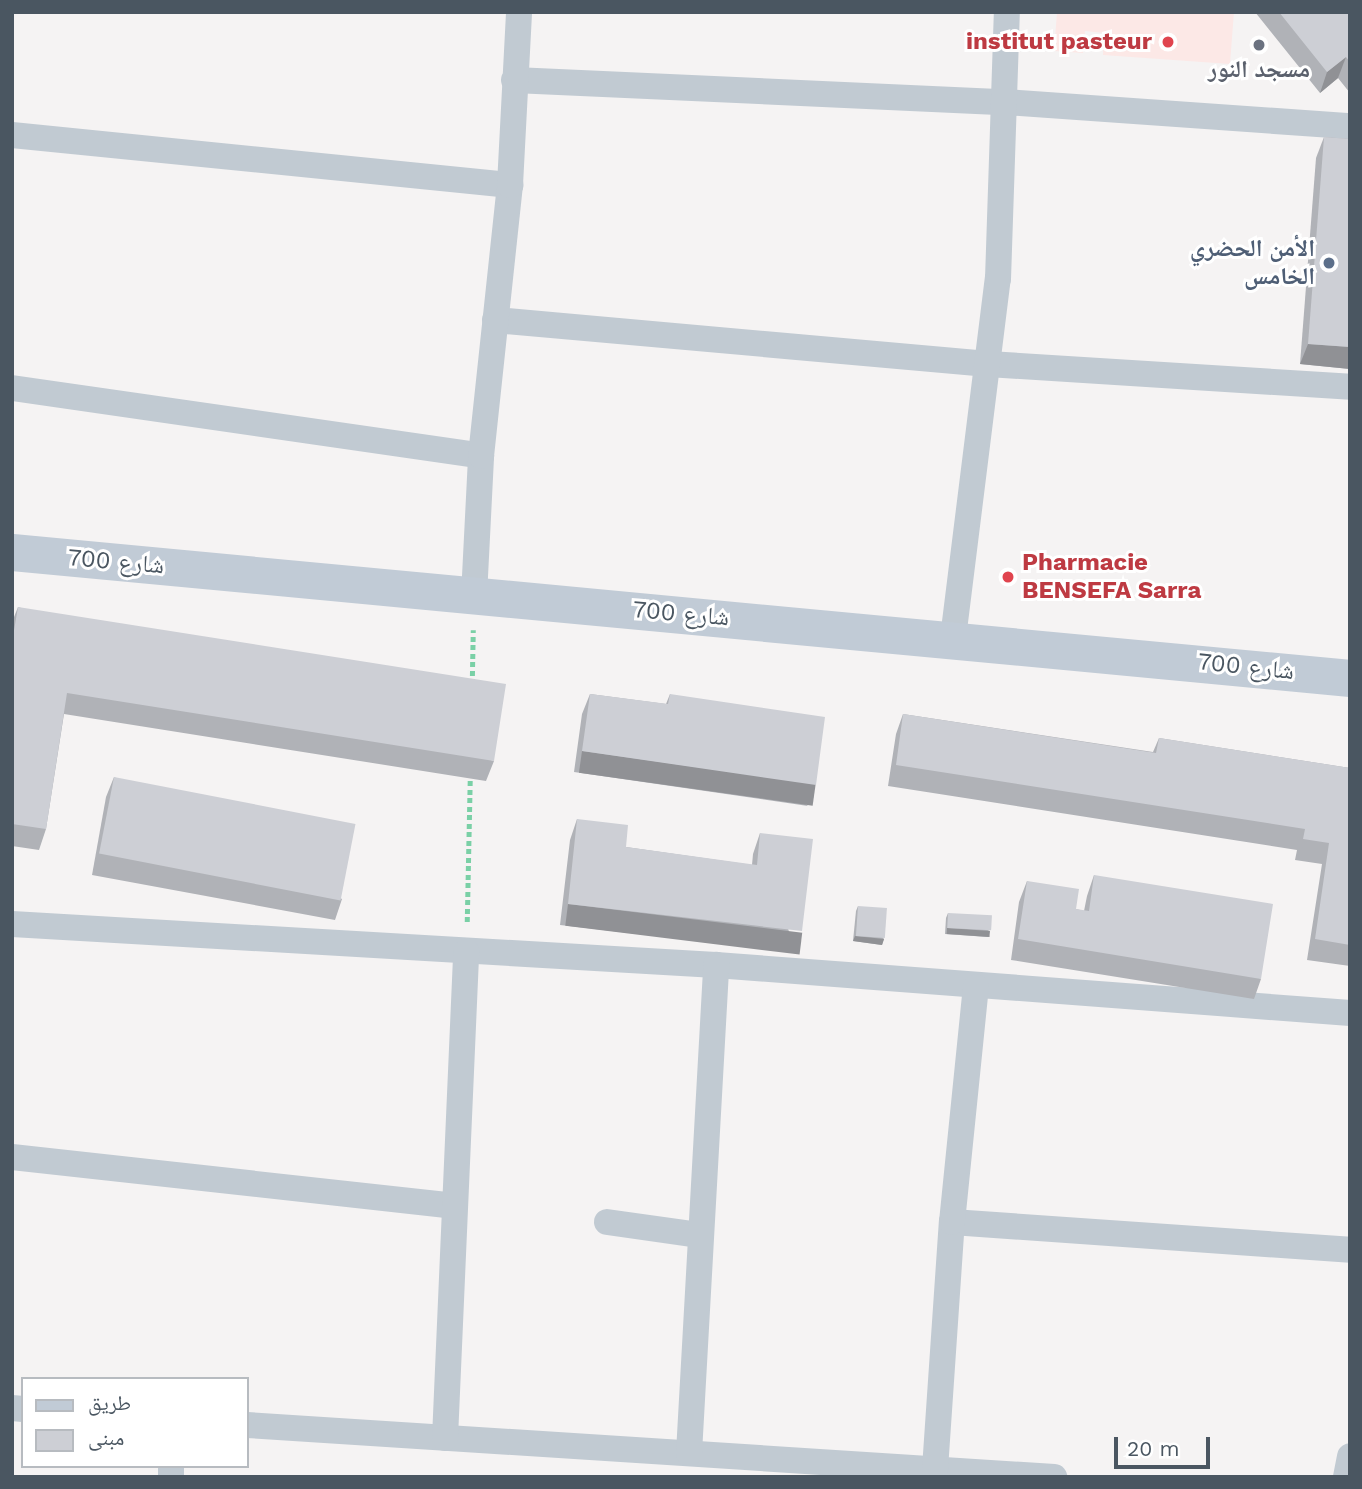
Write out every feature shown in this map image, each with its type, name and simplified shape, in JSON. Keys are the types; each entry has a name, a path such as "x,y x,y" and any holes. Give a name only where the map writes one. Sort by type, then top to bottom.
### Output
{"main road":[{"name":"شارع 700","path":"12,552 953,638 1350,678"}],"street":[{"path":"474,596 481,456 510,185 519,12"},
{"path":"953,638 998,279 1007,12"},
{"path":"514,80 1004,102 1350,126"},
{"path":"12,135 510,185"},
{"path":"495,320 988,364 1350,387"},
{"path":"12,388 481,456"},
{"path":"12,925 716,965 976,988 1350,1013"},
{"path":"445,1438 466,951"},
{"path":"689,1453 698,1235 716,965"},
{"path":"935,1469 952,1222 976,988"},
{"path":"12,1157 453,1206"},
{"path":"607,1222 698,1235"},
{"path":"952,1222 1350,1250"},
{"path":"248,1425 1054,1477"},
{"path":"1346,1477 1350,1456"}],"path":[{"path":"472,692 474,596"},
{"path":"466,951 470,760"}],"shaded area":[{"name":"institut pasteur","path":"1057,12 1234,12 1230,64 1103,55 1104,33 1085,31 1083,53 1054,51"}],"building":[{"path":"1279,12 1350,12 1350,62 1346,57 1327,72"},
{"name":"الأمن الحضري الخامس","path":"1324,137 1350,139 1350,347 1308,344"},
{"path":"18,607 506,684 494,761 67,693 46,829 12,824 12,642"},
{"path":"590,694 668,704 670,694 825,717 816,785 582,751"},
{"path":"903,714 1156,753 1159,738 1350,768 1350,945 1315,939 1329,843 1303,839 1305,829 896,765"},
{"path":"114,777 355,824 341,901 99,854"},
{"path":"577,819 628,825 626,847 757,865 760,833 813,839 802,931 568,904"},
{"path":"1094,875 1273,904 1261,979 1018,939 1027,881 1079,889 1076,909 1089,911"},
{"path":"858,906 887,908 885,938 856,936"},
{"path":"948,913 992,915 991,930 947,928"}],"place":[{"name":"institut pasteur","path":"1168,42"},
{"name":"مسجد النور","path":"1259,45"},
{"name":"الأمن الحضري الخامس","path":"1329,263"},
{"name":"Pharmacie BENSEFA Sarra","path":"1008,577"}]}
